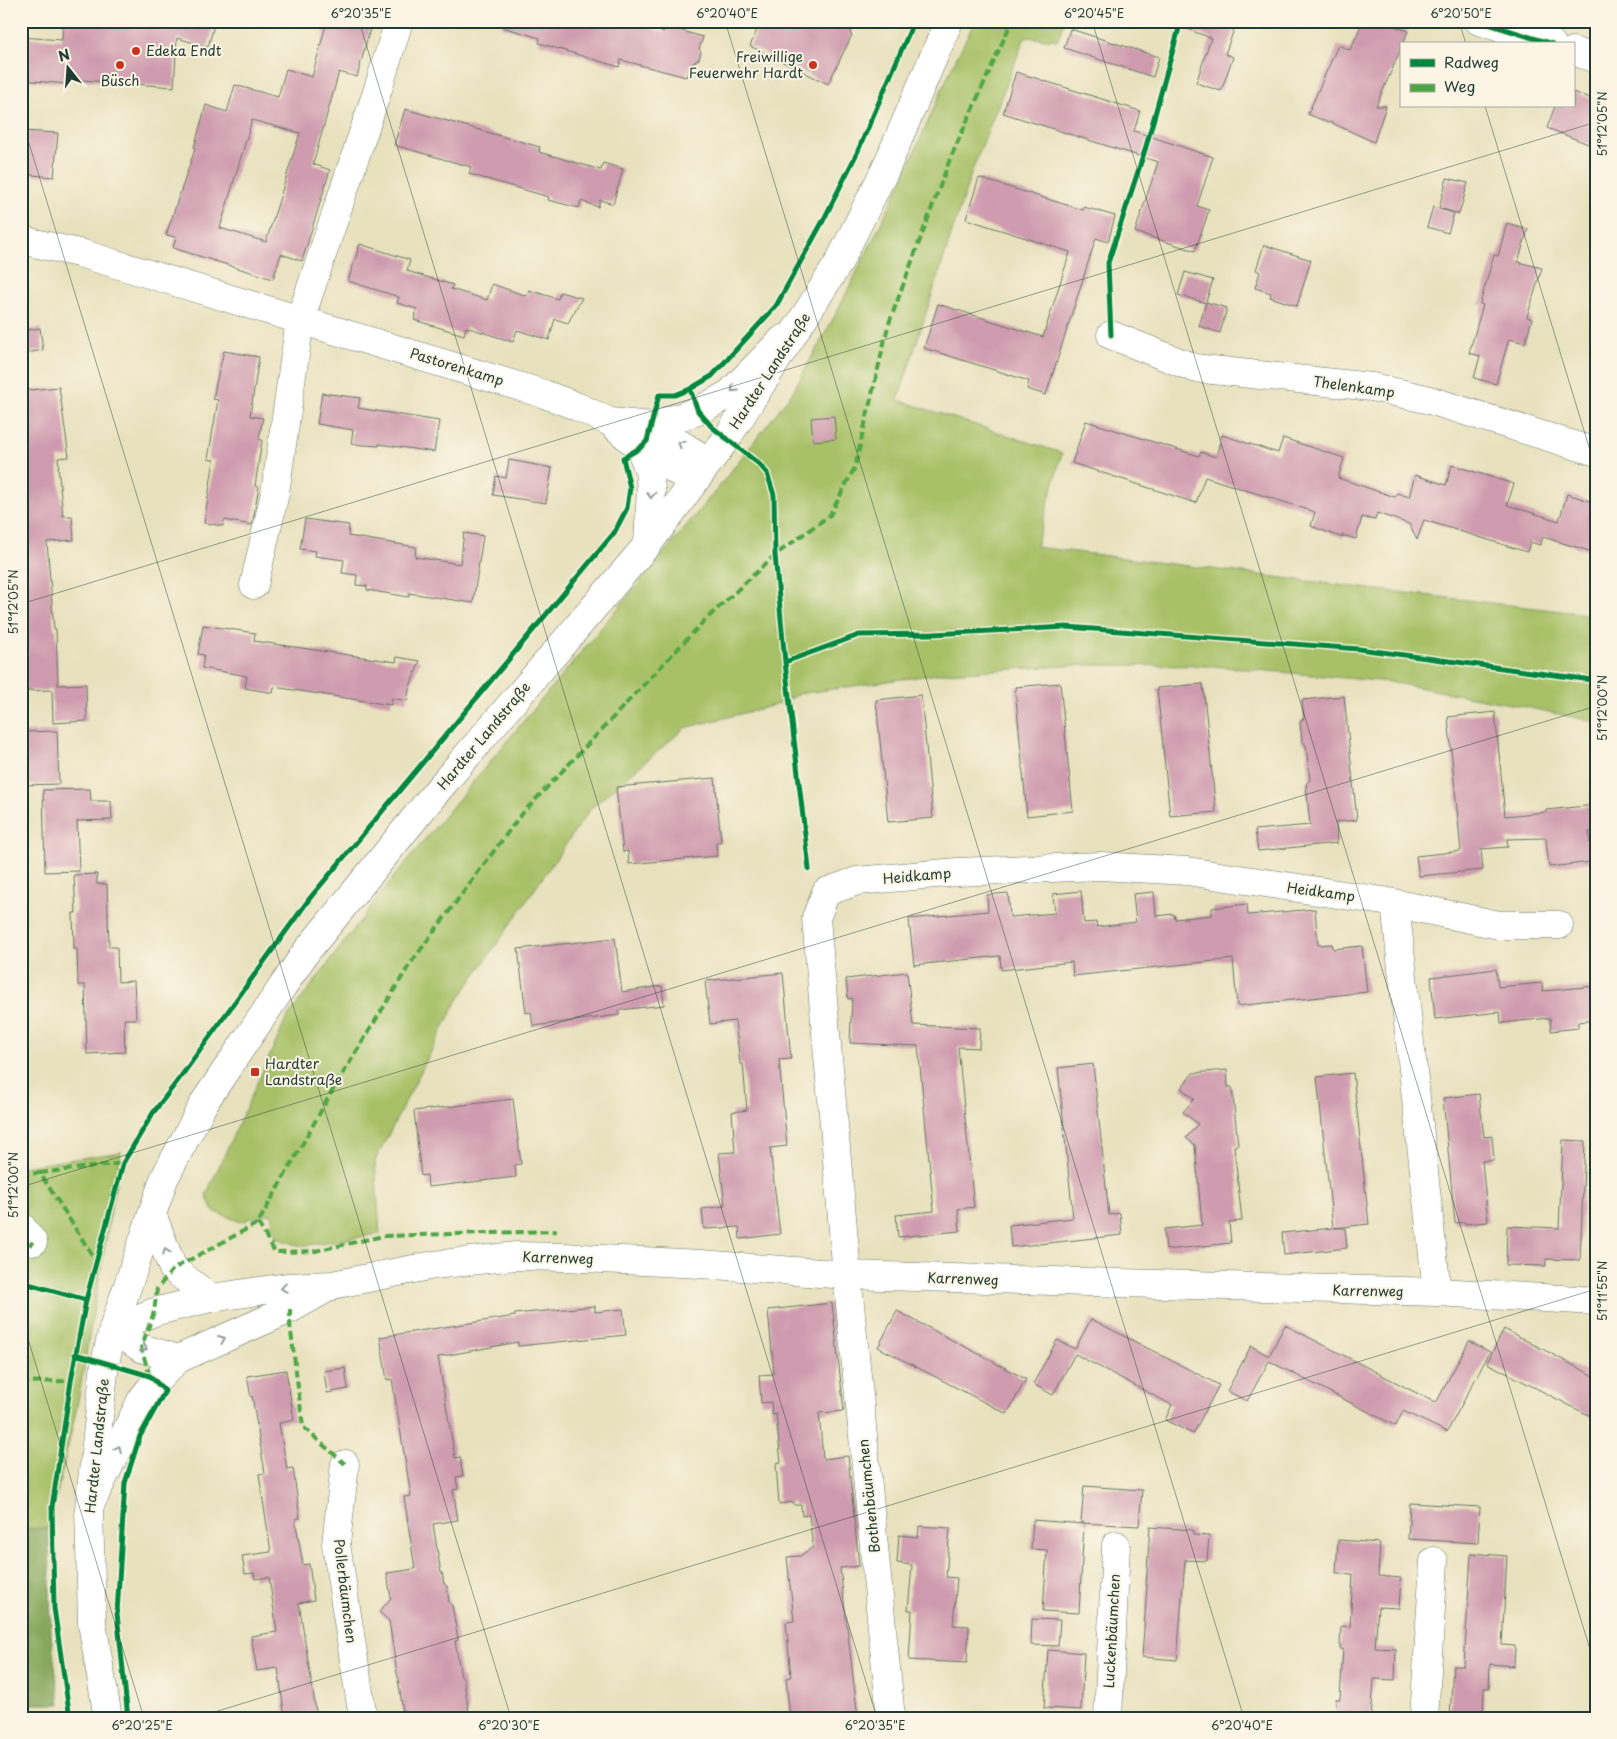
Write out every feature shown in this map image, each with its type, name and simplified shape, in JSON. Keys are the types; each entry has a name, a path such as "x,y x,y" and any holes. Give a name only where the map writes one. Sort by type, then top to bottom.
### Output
{"street":[{"path":"254,585 275,493 300,320 378,89 398,21"},
{"name":"Hardter Landstraße","path":"108,1718 92,1623 89,1508 101,1388 113,1328 164,1179 206,1101 306,952 436,792 648,544 727,438 838,264 885,170 949,21"},
{"path":"1479,21 1546,42"},
{"path":"1574,51 1596,59"},
{"name":"Pastorenkamp","path":"21,240 83,254 544,394 646,437 702,472"},
{"path":"646,437 729,394 805,317"},
{"name":"Thelenkamp","path":"1111,335 1194,368 1381,389 1426,398 1596,452"},
{"name":"Pastorenkamp","path":"646,437 651,489 648,544"},
{"name":"Heidkamp","path":"847,1275 816,918 826,892 856,881 958,872 1100,866 1187,871 1395,903 1499,925 1559,925"},
{"path":"1395,903 1437,1292"},
{"path":"152,1214 173,1270 211,1298"},
{"name":"Karrenweg","path":"113,1328 154,1312 211,1298 287,1287 332,1285 434,1265 516,1256 691,1264 847,1275 1437,1292 1596,1301"},
{"name":"Bothenbäumchen","path":"847,1275 891,1718"},
{"name":"Karrenweg","path":"89,1508 142,1399 156,1381 178,1359 290,1309 332,1285"},
{"path":"113,1328 142,1348 178,1359"},
{"name":"Pollerbäumchen","path":"345,1464 336,1544 363,1718"},
{"name":"Luckenbäumchen","path":"1108,1718 1116,1545"},
{"path":"1424,1718 1434,1561"}],"green space":[{"path":"975,21 1064,21 1058,40 1025,37 972,171 898,400 1062,453 1036,547 1596,615 1596,722 1390,682 1213,666 1082,665 944,673 798,694 779,704 685,728 591,808 456,1003 375,1161 380,1234 301,1246 276,1238 271,1214 260,1215 241,1222 213,1211 206,1195 287,1018 388,884 717,489 792,393 839,308 899,187 952,67"},
{"path":"121,1152 77,1407 49,1528 21,1529 21,1167"},
{"path":"49,1528 51,1636 60,1704 21,1704 21,1529"}],"building":[{"path":"63,21 205,21 214,25 208,47 177,38 174,87 69,79 68,84 21,80 21,37 62,40"},
{"path":"327,21 372,21 357,77 339,72 313,164 330,170 302,261 281,254 273,279 173,248 176,237 166,235 195,149 206,105 227,112 235,85 278,97 286,69 312,77","holes":["252,120 300,133 266,242 220,228"]},
{"path":"503,21 626,21 663,32 665,26 703,37 699,49 701,52 699,59 690,65 686,77 621,60 619,67 539,43 540,38 502,27"},
{"name":"Freiwillige Feuerwehr Hardt","path":"761,21 856,21 850,34 852,35 828,84 750,46"},
{"path":"1171,21 1237,21 1225,54 1233,57 1221,91 1196,83 1211,38 1171,23"},
{"path":"1363,21 1382,21 1408,31 1404,42 1400,42 1400,51 1376,106 1386,106 1374,142 1308,114 1338,45 1350,50"},
{"path":"1070,29 1159,57 1153,77 1064,48"},
{"path":"1016,72 1140,111 1134,131 1213,157 1197,206 1209,210 1195,251 1135,232 1158,162 1003,113"},
{"path":"1574,92 1596,100 1596,147 1547,128 1554,108 1574,108"},
{"path":"405,109 540,147 539,152 601,170 603,163 623,169 613,204 600,200 598,207 581,201 579,208 548,200 549,197 469,174 471,167 394,145"},
{"path":"21,131 58,133 54,177 21,174"},
{"path":"979,178 1083,210 1084,207 1115,216 1108,242 1096,238 1046,395 1027,389 1029,381 924,348 938,304 1043,337 1070,252 966,219"},
{"path":"1447,178 1468,183 1459,214 1439,208"},
{"path":"1433,207 1454,213 1448,233 1427,227"},
{"path":"1507,223 1528,229 1518,262 1542,268 1527,317 1532,319 1525,343 1509,339 1496,384 1474,378 1480,356 1469,353 1483,305 1480,304 1494,255 1498,256"},
{"path":"360,244 410,260 407,271 453,285 451,289 487,300 492,284 527,296 529,290 558,299 560,292 582,298 568,323 555,319 549,340 517,330 513,342 466,327 464,335 414,320 417,309 397,303 399,297 348,281"},
{"path":"1264,245 1311,260 1297,306 1270,297 1271,293 1255,288 1260,272 1256,270"},
{"path":"1185,272 1213,280 1206,302 1227,308 1220,333 1199,326 1206,303 1178,295"},
{"path":"40,328 43,350 21,354 21,331"},
{"path":"224,351 259,357 250,416 263,418 259,439 262,440 255,486 259,487 252,525 224,520 223,526 204,523 214,460 208,459 218,400 213,399"},
{"path":"59,387 69,457 58,458 58,466 63,516 72,516 74,540 47,542 54,629 56,629 58,685 86,684 87,721 53,723 52,690 25,691 25,684 23,684 21,554 24,554 21,519 21,391"},
{"path":"322,393 360,398 358,408 439,421 434,452 379,444 379,446 351,444 353,430 317,424"},
{"path":"834,416 836,439 813,441 811,418"},
{"path":"1086,421 1199,456 1201,452 1216,457 1222,435 1278,453 1283,438 1344,458 1338,478 1395,497 1397,493 1409,497 1415,475 1446,485 1452,465 1514,484 1507,505 1559,521 1567,494 1596,503 1596,553 1543,537 1540,545 1530,542 1527,552 1424,520 1417,540 1409,524 1377,513 1375,520 1362,517 1356,539 1342,535 1343,538 1311,526 1315,512 1205,477 1196,503 1072,463"},
{"path":"509,460 552,468 546,503 493,495 496,476 506,478"},
{"path":"305,519 349,525 348,536 416,547 415,557 460,564 464,533 483,536 473,603 409,593 409,597 367,590 367,586 356,585 357,575 342,573 344,560 315,556 316,551 300,549"},
{"path":"203,625 255,633 254,641 396,662 397,657 420,661 409,689 407,701 392,698 391,705 274,687 273,693 245,688 247,676 202,668 204,655 198,654"},
{"path":"1060,683 1073,811 1027,816 1015,687"},
{"path":"1203,684 1216,812 1170,816 1157,688"},
{"path":"921,695 933,818 888,822 876,700"},
{"path":"1344,696 1357,820 1336,822 1337,843 1258,851 1255,830 1310,825 1306,784 1310,780 1306,745 1302,741 1300,722 1304,718 1302,700"},
{"path":"1495,712 1505,816 1596,805 1596,831 1589,832 1592,862 1549,867 1546,838 1507,839 1508,847 1481,849 1483,870 1419,876 1416,856 1461,851 1448,717"},
{"path":"57,731 59,784 26,785 24,732"},
{"path":"715,778 721,842 716,842 717,856 629,864 628,851 623,852 616,787"},
{"path":"90,789 91,801 111,801 112,820 77,821 79,871 45,872 43,790"},
{"path":"97,874 97,884 107,884 109,947 117,947 118,982 134,981 136,1019 124,1019 125,1052 87,1054 85,985 78,985 77,949 74,949 73,913 76,913 74,875"},
{"path":"1081,891 1084,923 1096,922 1097,927 1136,922 1133,894 1154,892 1156,916 1174,914 1175,919 1212,915 1212,908 1247,904 1248,915 1315,909 1318,945 1332,944 1333,949 1362,946 1367,992 1237,1006 1233,959 1073,976 1072,962 1001,970 1000,956 914,965 909,919 988,911 987,895 1008,893 1010,917 1055,913 1053,894"},
{"path":"615,938 622,992 662,986 664,1005 619,1010 619,1015 533,1026 531,1012 526,1013 518,949"},
{"path":"1496,969 1498,987 1542,983 1543,991 1596,986 1596,1020 1578,1022 1578,1028 1551,1031 1550,1018 1501,1023 1500,1012 1435,1019 1431,977"},
{"path":"907,972 913,1025 980,1028 979,1048 958,1047 974,1207 958,1209 960,1231 898,1237 896,1215 934,1211 918,1046 850,1043 852,998 848,999 846,979"},
{"path":"783,973 791,1059 779,1060 787,1146 770,1148 780,1234 740,1239 739,1227 704,1229 702,1209 725,1206 719,1153 735,1152 732,1112 747,1110 743,1064 740,1064 735,1021 710,1024 705,981"},
{"path":"1093,1064 1109,1215 1120,1213 1122,1235 1011,1247 1009,1225 1073,1218 1058,1068"},
{"path":"1227,1070 1228,1087 1232,1087 1238,1145 1234,1146 1242,1221 1229,1222 1231,1243 1166,1250 1164,1229 1202,1225 1195,1145 1186,1138 1198,1124 1183,1112 1194,1099 1181,1088 1193,1073"},
{"path":"1353,1073 1369,1224 1334,1228 1345,1228 1347,1248 1284,1255 1282,1233 1333,1228 1317,1077"},
{"path":"1479,1094 1484,1137 1492,1136 1494,1160 1482,1161 1488,1222 1455,1223 1443,1098"},
{"path":"513,1099 521,1164 515,1165 516,1177 428,1187 427,1175 421,1176 414,1111"},
{"path":"1563,1140 1585,1141 1580,1260 1546,1259 1546,1266 1506,1265 1507,1226 1559,1228"},
{"path":"832,1303 844,1411 819,1413 823,1459 848,1456 859,1566 840,1568 858,1718 790,1718 786,1678 791,1677 786,1622 794,1621 787,1557 800,1556 813,1547 809,1515 802,1516 801,1505 794,1505 794,1502 779,1504 776,1464 781,1463 776,1414 772,1415 771,1402 761,1403 759,1375 774,1374 768,1310"},
{"path":"595,1306 595,1312 623,1309 626,1335 518,1346 518,1342 438,1357 455,1458 460,1457 463,1476 456,1477 458,1489 453,1490 458,1520 433,1524 441,1573 444,1584 447,1586 449,1603 452,1605 458,1640 455,1641 469,1712 466,1712 467,1718 404,1718 389,1621 379,1612 391,1598 387,1573 415,1569 404,1497 411,1496 392,1379 387,1380 380,1337 515,1316 515,1314"},
{"path":"897,1311 1026,1379 1007,1414 878,1347"},
{"path":"1091,1319 1219,1385 1193,1434 1165,1420 1172,1405 1075,1354 1053,1395 1033,1384 1057,1340 1075,1349"},
{"path":"1285,1325 1436,1403 1469,1341 1490,1352 1447,1432 1403,1411 1396,1426 1269,1361 1247,1401 1227,1391 1251,1346 1269,1356"},
{"path":"1504,1329 1596,1377 1596,1419 1487,1363"},
{"path":"345,1368 348,1389 327,1393 324,1371"},
{"path":"286,1370 294,1420 279,1423 287,1469 293,1468 300,1518 295,1519 303,1565 309,1564 314,1600 299,1603 317,1718 285,1718 278,1668 257,1671 251,1636 277,1632 269,1577 255,1579 254,1573 245,1574 242,1556 271,1552 259,1474 265,1473 247,1376"},
{"path":"1084,1486 1142,1490 1139,1526 1081,1523"},
{"path":"1410,1503 1480,1507 1478,1543 1408,1539"},
{"path":"1033,1520 1084,1524 1079,1613 1043,1611 1047,1550 1031,1549"},
{"path":"919,1526 950,1528 946,1577 957,1578 953,1625 969,1626 967,1663 909,1660 912,1610 908,1610 912,1565 897,1563 899,1535 918,1537"},
{"path":"1150,1527 1193,1530 1193,1535 1209,1536 1207,1561 1185,1560 1177,1660 1142,1657"},
{"path":"1338,1540 1380,1543 1378,1576 1401,1578 1399,1608 1378,1607 1375,1648 1396,1649 1395,1680 1374,1679 1371,1718 1335,1718 1336,1699 1340,1699 1343,1649 1340,1649 1341,1626 1350,1627 1353,1574 1336,1573"},
{"path":"1471,1553 1507,1556 1502,1645 1515,1646 1514,1666 1490,1664 1489,1688 1484,1688 1483,1718 1450,1718 1453,1666 1464,1666"},
{"path":"1032,1619 1060,1620 1058,1646 1031,1645"},
{"path":"1048,1650 1084,1653 1081,1710 1044,1708"}],"marked path":[{"path":"150,1376 141,1348 154,1312 157,1289 173,1269 258,1223 331,1093 410,964 520,816 703,622 775,555 830,515 855,467 888,326 950,159 1012,21"},
{"path":"40,1173 123,1163"},
{"path":"21,1174 40,1173 96,1261"},
{"path":"258,1223 275,1252 315,1251 383,1236 557,1231"},
{"path":"21,1254 33,1242"},
{"path":"290,1309 290,1324 303,1427 345,1464"},
{"path":"21,1382 71,1381"}],"cycle path":[{"path":"70,1718 54,1608 52,1507 71,1381 86,1300 123,1163 153,1113 310,898 614,533 627,508 630,488 623,458 640,448 647,441 659,395 675,395 690,389 712,376 776,306 823,221 857,153 914,21"},
{"path":"1111,335 1108,263 1145,150 1181,21"},
{"path":"1479,21 1546,42"},
{"path":"690,389 698,411 712,427 759,464 767,473 774,495 775,555 785,662 809,869"},
{"path":"785,662 859,635 933,634 1067,627 1359,649 1592,680"},
{"path":"21,1282 86,1300"},
{"path":"75,1354 150,1376 165,1391 140,1436 125,1483 117,1613 128,1718"}],"place":[{"name":"Edeka Endt","path":"136,51"},
{"name":"Büsch","path":"120,65"},
{"name":"Freiwillige Feuerwehr Hardt","path":"813,65"},
{"name":"Hardter Landstraße","path":"255,1072"}]}
